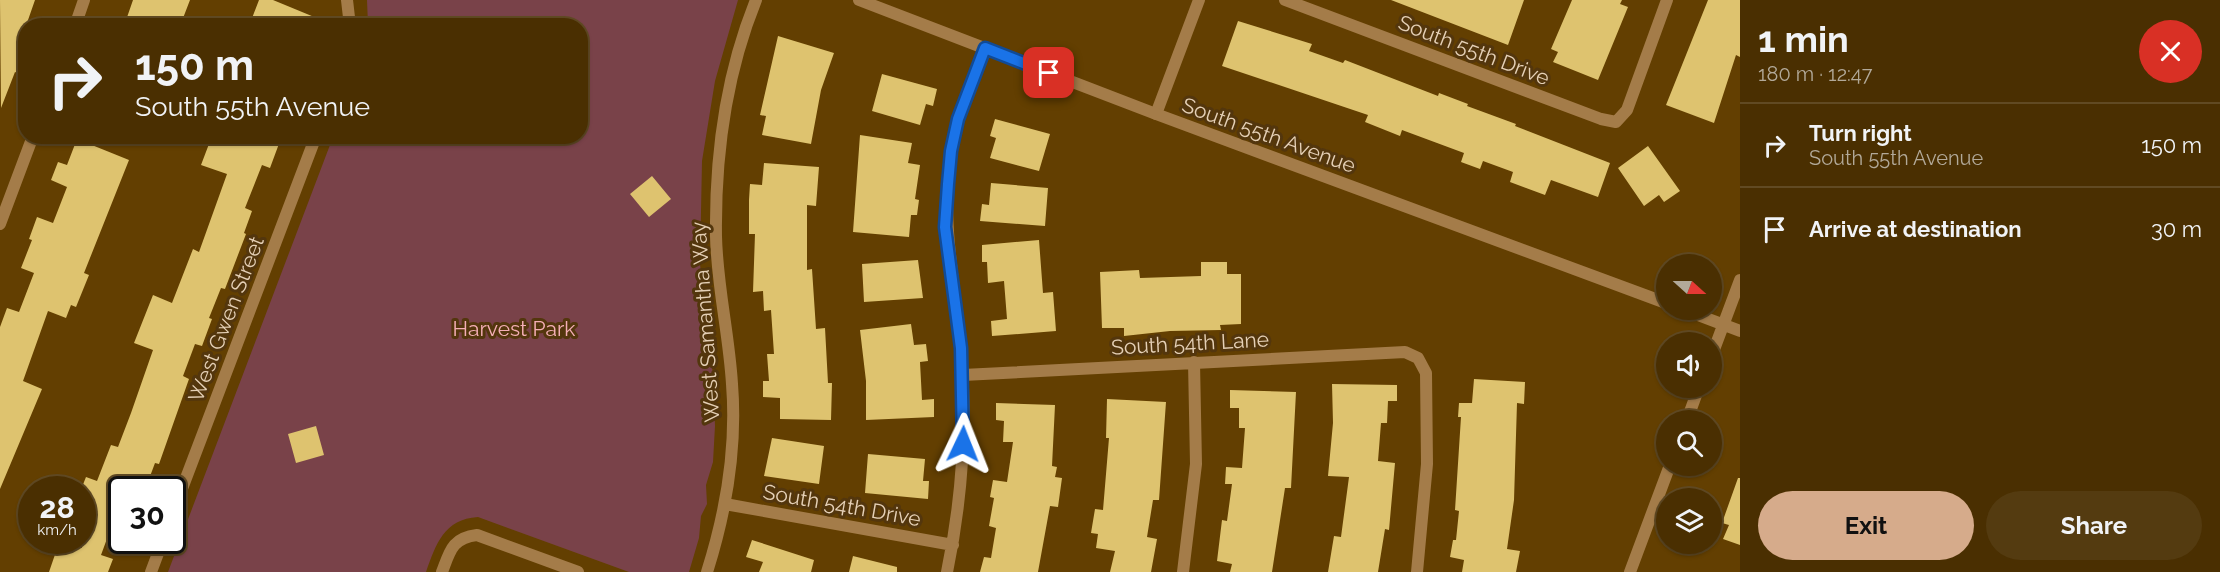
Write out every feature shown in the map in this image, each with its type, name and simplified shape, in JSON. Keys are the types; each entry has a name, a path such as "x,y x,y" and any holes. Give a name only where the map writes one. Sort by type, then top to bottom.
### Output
{"street":[{"path":"78,18 84,0"},
{"path":"347,0 349,18"},
{"name":"West Samantha Way","path":"707,572 725,504 733,426 732,384 719,290 717,184 726,105 738,55 756,0"},
{"name":"South 55th Avenue","path":"859,0 1156,114 1656,299"},
{"path":"1156,114 1199,0"},
{"name":"South 55th Drive","path":"1285,0 1616,123 1627,110 1667,0"},
{"path":"947,572 953,545 963,444 963,375 945,227 948,184 951,151 958,119 985,48"},
{"path":"0,224 30,144"},
{"name":"West Gwen Street","path":"186,478 313,144"},
{"path":"1720,332 1740,280"},
{"path":"1710,320 1740,331"},
{"name":"South 54th Lane","path":"963,375 1405,352 1418,358 1426,373 1426,475 1417,572"},
{"path":"1183,572 1196,464 1194,363"},
{"path":"1630,572 1666,476"},
{"name":"South 54th Drive","path":"725,504 953,545"},
{"path":"442,572 452,548 463,537 477,535 578,572"},
{"path":"151,572 158,554"}],"green space":[{"name":"Harvest Park","path":"367,0 738,0 715,81 702,161 700,264 713,375 715,426 713,462 706,485 707,504 701,516 699,538 689,572 629,572 478,517 457,522 449,528 438,543 426,572 168,572 175,554 186,554 186,525 330,144 588,144 588,18 368,18"}],"building":[{"path":"0,0 35,0 29,18 18,18 18,73 15,72 1,108"},
{"path":"133,0 190,0 183,18 127,18"},
{"path":"259,0 273,0 317,18 252,18"},
{"path":"1391,0 1524,0 1508,45"},
{"path":"1572,0 1622,0 1620,4 1628,7 1598,80 1553,62 1558,52 1551,49"},
{"path":"1708,0 1740,0 1740,57 1736,55 1714,123 1666,105"},
{"path":"1238,21 1312,44 1309,51 1343,63 1345,60 1438,96 1439,93 1610,163 1598,197 1551,180 1545,195 1510,182 1513,172 1483,161 1480,169 1461,162 1464,153 1402,130 1400,136 1365,122 1368,115 1222,66"},
{"path":"778,36 834,53 821,90 811,144 762,135 766,116 760,115"},
{"path":"882,74 937,89 933,106 926,104 920,125 872,111"},
{"path":"995,119 1050,134 1039,171 990,158 996,138 990,136"},
{"path":"860,135 912,143 908,163 920,165 915,199 919,200 917,215 911,215 909,237 853,232"},
{"path":"75,144 89,144 129,160 84,273 89,275 76,307 71,305 66,318 48,311 23,381 42,389 0,489 0,327 7,308 19,312 34,273 21,268 32,240 29,239 37,217 53,223 67,187 51,180 58,162 67,165"},
{"path":"209,144 279,144 270,168 262,165 245,208 252,211 244,233 246,234 225,289 221,288 209,318 212,319 202,346 195,344 183,376 189,379 159,464 155,463 150,476 108,476 108,536 101,555 113,559 108,572 49,572 55,554 96,554 96,481 111,445 118,447 153,350 134,343 153,295 172,303 193,249 199,252 227,174 201,165"},
{"path":"1648,146 1680,191 1664,202 1659,195 1644,206 1618,168"},
{"path":"764,163 819,167 816,206 807,205 807,270 812,269 816,329 825,328 828,383 832,383 831,420 780,419 780,398 763,397 763,381 769,381 767,354 774,354 771,310 764,311 763,291 753,292 755,234 749,234 749,200 750,184 762,185"},
{"path":"652,176 671,199 649,217 630,194"},
{"path":"991,183 1048,188 1045,226 980,221 982,204 989,205"},
{"path":"1039,240 1043,293 1053,292 1056,331 992,336 991,321 1007,319 1004,281 988,283 987,262 982,262 982,245"},
{"path":"918,260 923,298 864,302 862,264"},
{"path":"1201,262 1227,262 1227,274 1241,274 1241,324 1220,325 1221,330 1170,331 1124,336 1124,328 1102,328 1100,272 1139,270 1140,278 1201,276"},
{"path":"911,324 914,345 926,344 928,361 920,362 922,400 934,399 934,417 866,420 866,381 860,330"},
{"path":"1474,379 1525,382 1524,404 1517,403 1514,500 1507,549 1520,551 1516,572 1462,572 1464,560 1450,557 1453,540 1456,540 1459,511 1455,510 1461,417 1458,417 1459,403 1472,403"},
{"path":"1332,384 1397,385 1397,401 1388,401 1387,423 1381,423 1378,461 1395,463 1389,530 1385,529 1378,572 1328,572 1334,536 1341,537 1349,477 1328,476 1333,423"},
{"path":"1230,390 1296,392 1291,488 1285,488 1272,572 1230,572 1232,564 1217,561 1222,520 1227,521 1232,484 1225,484 1226,467 1242,468 1245,428 1239,428 1239,408 1230,408"},
{"path":"1107,399 1166,402 1159,500 1153,500 1147,537 1157,539 1151,572 1110,572 1115,551 1096,548 1098,534 1091,533 1095,509 1103,510 1109,438 1106,438"},
{"path":"996,403 1055,405 1052,466 1057,467 1055,477 1062,478 1058,507 1050,506 1038,572 980,572 984,557 991,558 996,528 989,526 994,498 990,497 993,480 1007,482 1013,442 1003,442 1004,421 996,420"},
{"path":"316,426 324,455 296,463 288,434"},
{"path":"772,438 824,446 819,484 764,476"},
{"path":"868,454 925,459 923,481 929,481 928,499 865,493"},
{"path":"1738,478 1740,478 1740,545 1723,539 1729,525 1722,523"},
{"path":"752,540 814,560 811,572 759,572 763,562 746,557"},
{"path":"853,556 897,567 897,572 849,572"}],"route":[{"path":"963,444 964,400 961,348 945,227 951,151 958,119 985,48 1049,73"}]}
